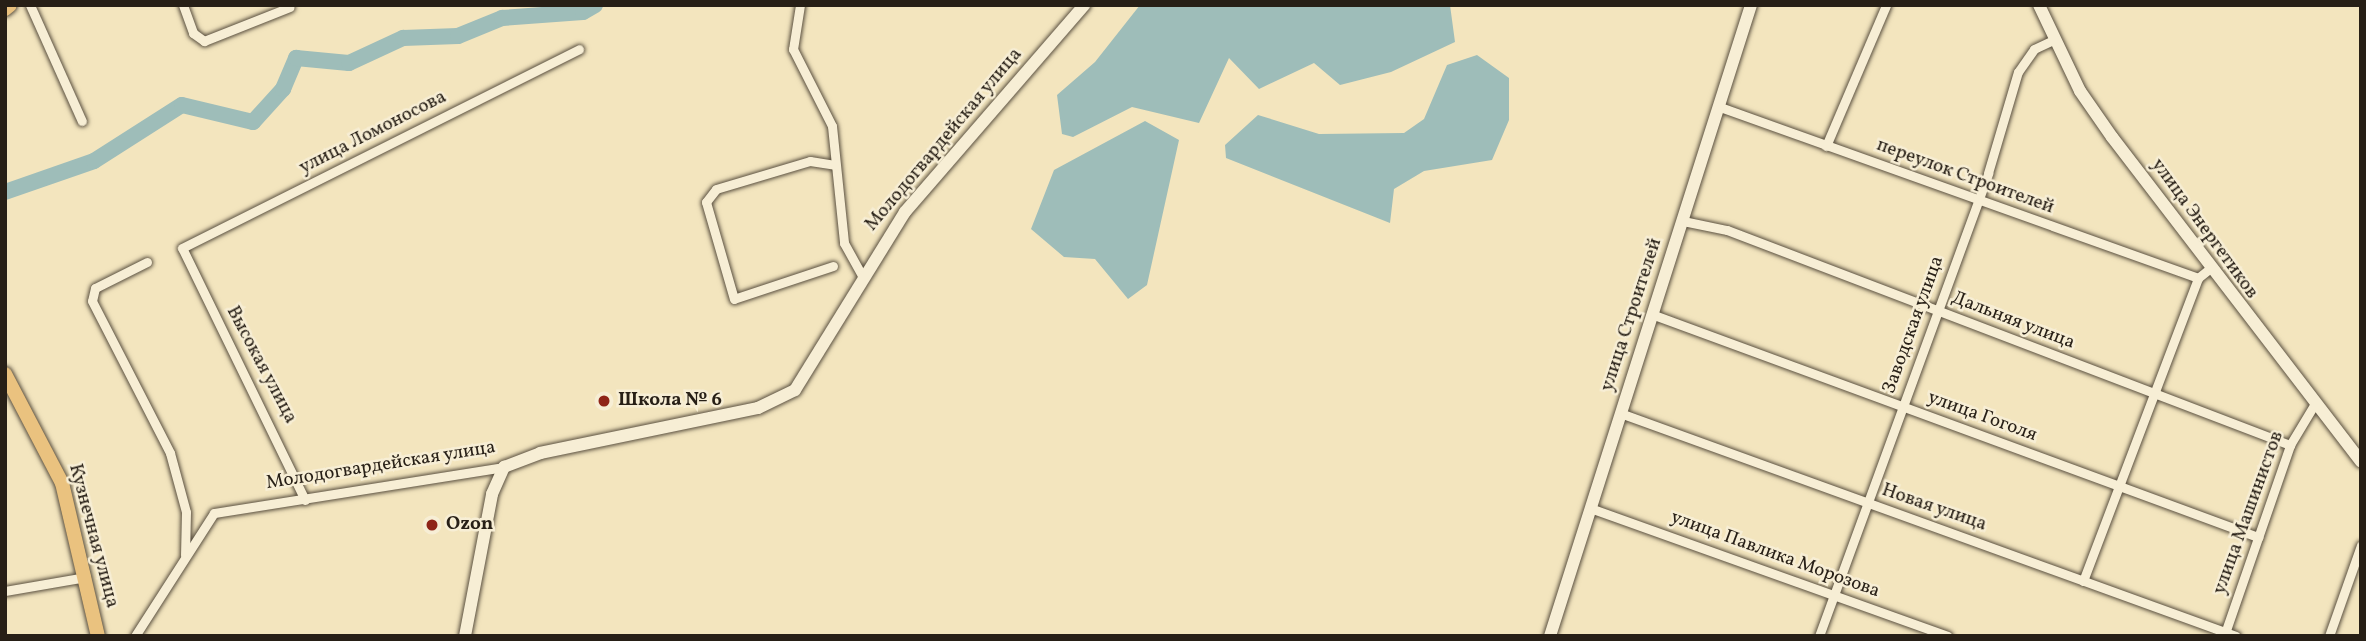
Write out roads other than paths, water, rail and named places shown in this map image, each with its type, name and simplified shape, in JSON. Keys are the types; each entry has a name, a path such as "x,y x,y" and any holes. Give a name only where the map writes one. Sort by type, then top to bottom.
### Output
{"main road":[{"path":"5,9 10,5"},
{"name":"Кузнечная улица","path":"5,374 49,450 86,577 98,636"}],"street":[{"path":"30,5 82,121"},
{"path":"183,5 193,33 204,41 290,7"},
{"path":"800,5 793,50 828,114 844,243 862,275"},
{"name":"Молодогвардейская улица","path":"135,636 215,513 504,467 781,399 813,369 862,275 905,212 1084,5"},
{"name":"улица Строителей","path":"1550,636 1751,5"},
{"path":"1826,146 1886,5"},
{"name":"улица Энергетиков","path":"2039,5 2087,101 2209,269 2361,461"},
{"name":"Заводская улица","path":"1819,636 1978,201 2018,72 2034,49 2055,39"},
{"name":"улица Ломоносова","path":"182,248 579,49"},
{"name":"переулок Строителей","path":"1720,107 2198,278"},
{"path":"833,266 734,299 706,202 716,189 810,161 835,165"},
{"name":"Дальняя улица","path":"1683,220 1727,230 2290,445"},
{"name":"Высокая улица","path":"182,248 305,500"},
{"path":"148,262 95,288 92,301 170,453 186,512 185,557"},
{"path":"2083,581 2198,278 2209,269"},
{"name":"улица Гоголя","path":"1654,315 2258,537"},
{"name":"улица Машинистов","path":"2225,634 2290,445 2314,405"},
{"name":"Новая улица","path":"1620,412 2236,636"},
{"path":"465,636 492,495 504,467"},
{"name":"улица Павлика Морозова","path":"1590,508 1948,636"},
{"path":"2329,636 2361,545"},
{"path":"5,591 86,577"}],"water":[{"path":"1140,5 1450,5 1455,42 1391,72 1340,85 1314,63 1259,89 1229,58 1199,123 1132,107 1073,137 1062,134 1057,95 1095,62"},
{"path":"1477,55 1509,78 1509,120 1492,160 1424,171 1394,189 1390,223 1226,158 1225,145 1258,115 1319,134 1404,133 1424,119 1447,65"},
{"path":"1145,121 1179,140 1147,285 1128,299 1095,259 1064,257 1031,229 1054,170"}],"waterway":[{"path":"5,192 94,161 182,105 253,122 283,89 296,58 349,63 403,38 458,36 502,18 583,12 595,5"}],"place":[{"name":"Школа № 6","path":"604,401"},
{"name":"Ozon","path":"432,525"}]}
